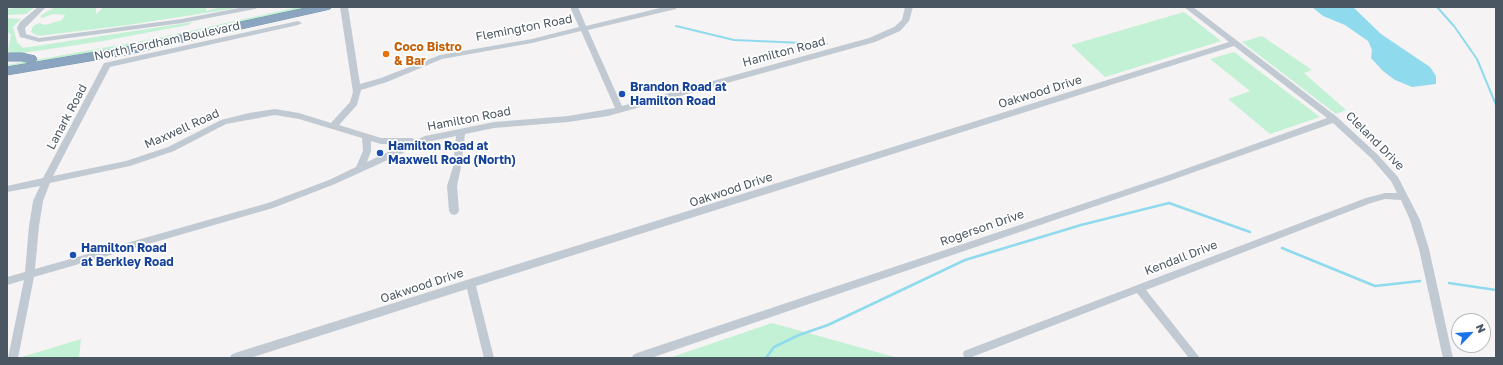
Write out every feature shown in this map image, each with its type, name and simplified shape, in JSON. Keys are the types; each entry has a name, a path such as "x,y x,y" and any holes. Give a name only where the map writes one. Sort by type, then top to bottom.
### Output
{"highway":[{"name":"North Fordham Boulevard","path":"34,63 291,7"},
{"name":"North Fordham Boulevard","path":"7,63 34,63 173,41 326,7"},
{"path":"7,57 22,57 34,63"},
{"path":"7,72 34,63"}],"street":[{"path":"42,7 23,24 21,28 22,35 39,40 182,21 255,7"},
{"path":"333,126 354,103 357,88 344,7"},
{"path":"574,7 620,110"},
{"name":"Flemington Road","path":"357,88 384,80 440,57 520,44 673,7"},
{"name":"Hamilton Road","path":"7,281 270,206 332,182 425,139 461,131 510,123 582,118 620,110 886,35 897,29 905,21 909,7"},
{"name":"Cleland Drive","path":"1188,7 1334,119 1374,156 1395,179 1415,220 1424,249 1448,358"},
{"name":"Lanark Road","path":"13,358 30,274 34,226 38,201 47,180 107,65 298,23"},
{"name":"Oakwood Drive","path":"235,358 1235,43"},
{"name":"Maxwell Road","path":"7,189 146,159 171,149 224,122 275,112 299,116 366,137 395,142 425,139"},
{"name":"Rogerson Drive","path":"637,358 1159,182 1334,119"},
{"path":"454,211 452,186 458,161 461,131"},
{"path":"360,169 367,151 366,137"},
{"name":"Kendall Drive","path":"968,354 1379,196 1404,197"},
{"path":"470,284 489,358"},
{"path":"1139,288 1195,358"}],"green space":[{"path":"35,7 26,14 7,15 7,9"},
{"path":"55,7 96,7 96,14 104,7 207,7 206,11 221,7 243,7 128,25 38,36 31,32 33,26 39,23 45,25 62,20 65,15 53,14 42,18 40,16"},
{"path":"299,7 316,7 179,38 7,69 7,65 153,39"},
{"path":"1184,12 1221,41 1105,77 1071,45"},
{"path":"7,18 21,19 13,27 17,42 23,48 193,22 188,25 103,41 16,54 9,52 8,49 11,35 7,31"},
{"path":"1262,36 1312,70 1304,73 1346,110 1336,114 1242,42"},
{"path":"1234,52 1320,117 1270,134 1228,99 1250,91 1210,59"},
{"path":"772,323 898,358 669,358"},
{"path":"81,339 79,358 22,358 22,357"}],"water":[{"path":"1312,7 1353,7 1381,34 1430,67 1436,76 1436,84 1412,87 1395,80 1383,71 1371,58 1372,50 1368,41 1345,25 1323,16"}],"waterway":[{"path":"1437,7 1454,26 1477,59 1496,105"},
{"path":"676,26 734,40 827,44"},
{"path":"766,358 774,347 799,335 828,325 965,260 1081,225 1169,203 1250,232"},
{"path":"1282,248 1375,286 1420,281"},
{"path":"1449,283 1496,290"}],"place":[{"name":"Coco Bistro & Bar","path":"386,54"},
{"name":"Brandon Road at Hamilton Road","path":"622,94"},
{"name":"Hamilton Road at Maxwell Road (North)","path":"380,153"},
{"name":"Hamilton Road at Berkley Road","path":"73,255"}]}
